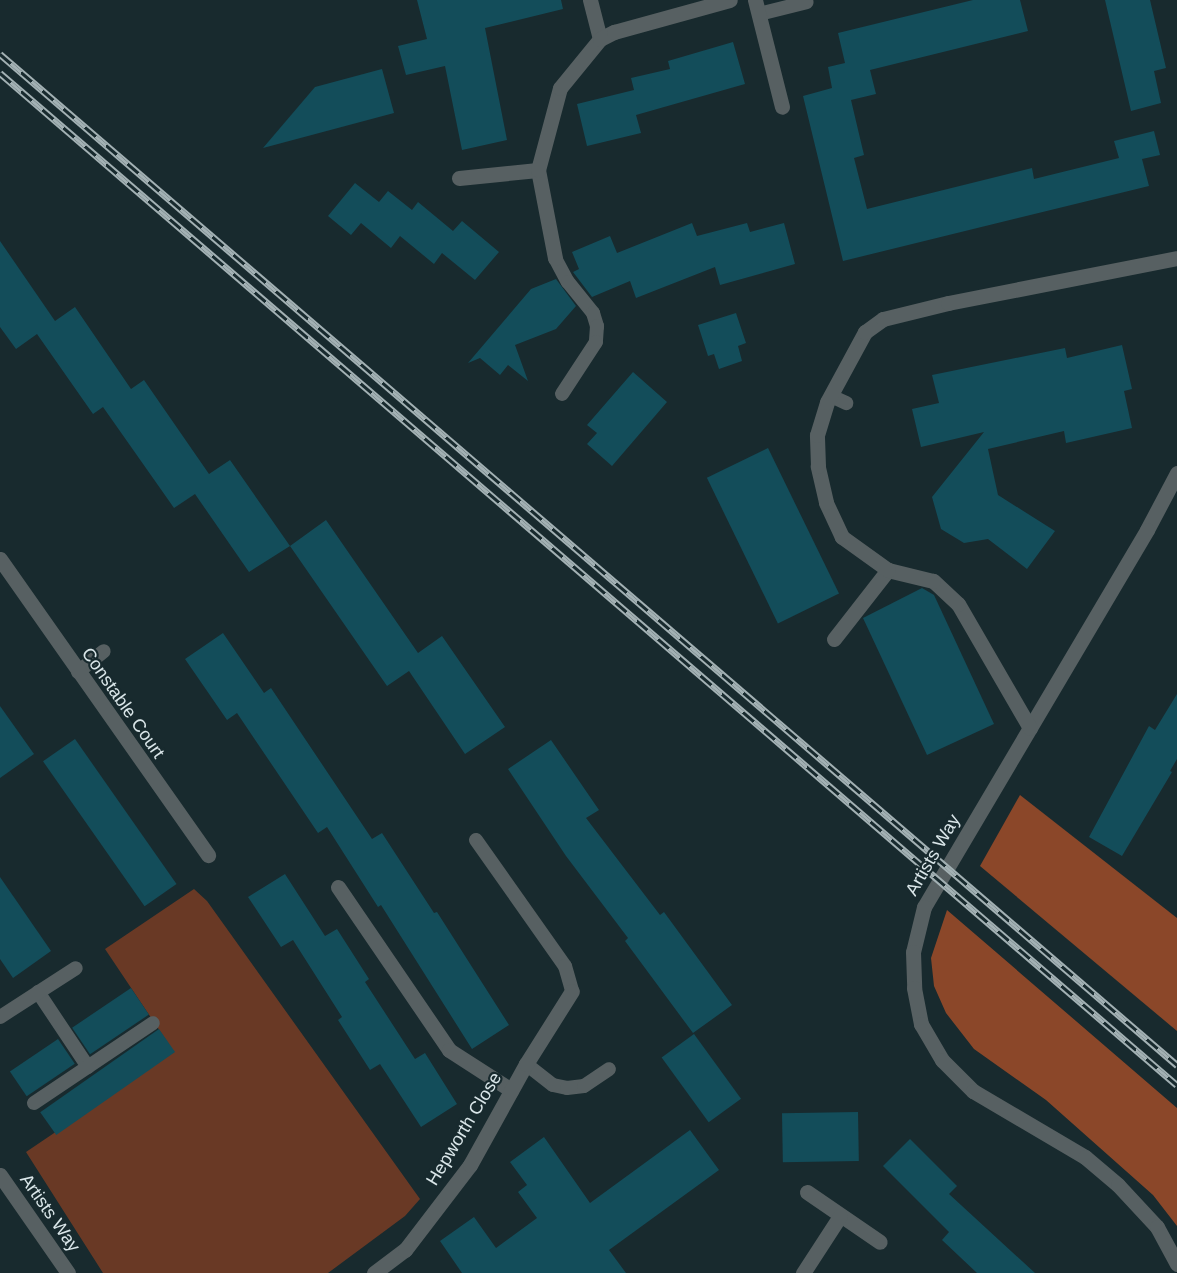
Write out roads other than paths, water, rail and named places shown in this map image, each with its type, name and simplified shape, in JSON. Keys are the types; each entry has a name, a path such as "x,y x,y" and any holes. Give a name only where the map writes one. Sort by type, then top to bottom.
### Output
{"street":[{"path":"590,0 600,39"},
{"path":"555,258 538,170 560,88 600,39 614,32 730,0"},
{"path":"757,7 782,107"},
{"path":"459,178 538,170"},
{"path":"1030,728 958,604 933,581 888,570 842,537 826,502 818,466 818,435 831,396 865,332 883,319 948,303 1177,258"},
{"name":"Artists Way","path":"1177,473 1147,530 924,907 913,952 914,988 921,1024 942,1060 973,1090 1085,1157 1118,1185 1157,1227 1177,1264"},
{"name":"Constable Court","path":"3,569 208,855"},
{"path":"834,639 888,570"},
{"path":"338,887 449,1050 511,1090"},
{"name":"Hepworth Close","path":"374,1273 405,1251 470,1166 526,1064 572,991"},
{"name":"Artists Way","path":"0,1175 68,1273"},
{"path":"807,1192 880,1242"},
{"path":"803,1273 840,1216"}],"lane":[{"path":"757,7 807,2"},
{"path":"555,258 568,282 593,313 597,326 596,342 562,394"},
{"path":"831,396 846,402"},
{"path":"78,672 104,651"},
{"path":"476,840 565,966 572,991"},
{"path":"0,1017 76,968"},
{"path":"38,992 88,1067"},
{"path":"33,1103 153,1023"},
{"path":"526,1064 553,1085 567,1088 584,1086 609,1069"}],"railway":[{"path":"0,54 1177,1065"},
{"path":"0,73 1177,1085"}]}
